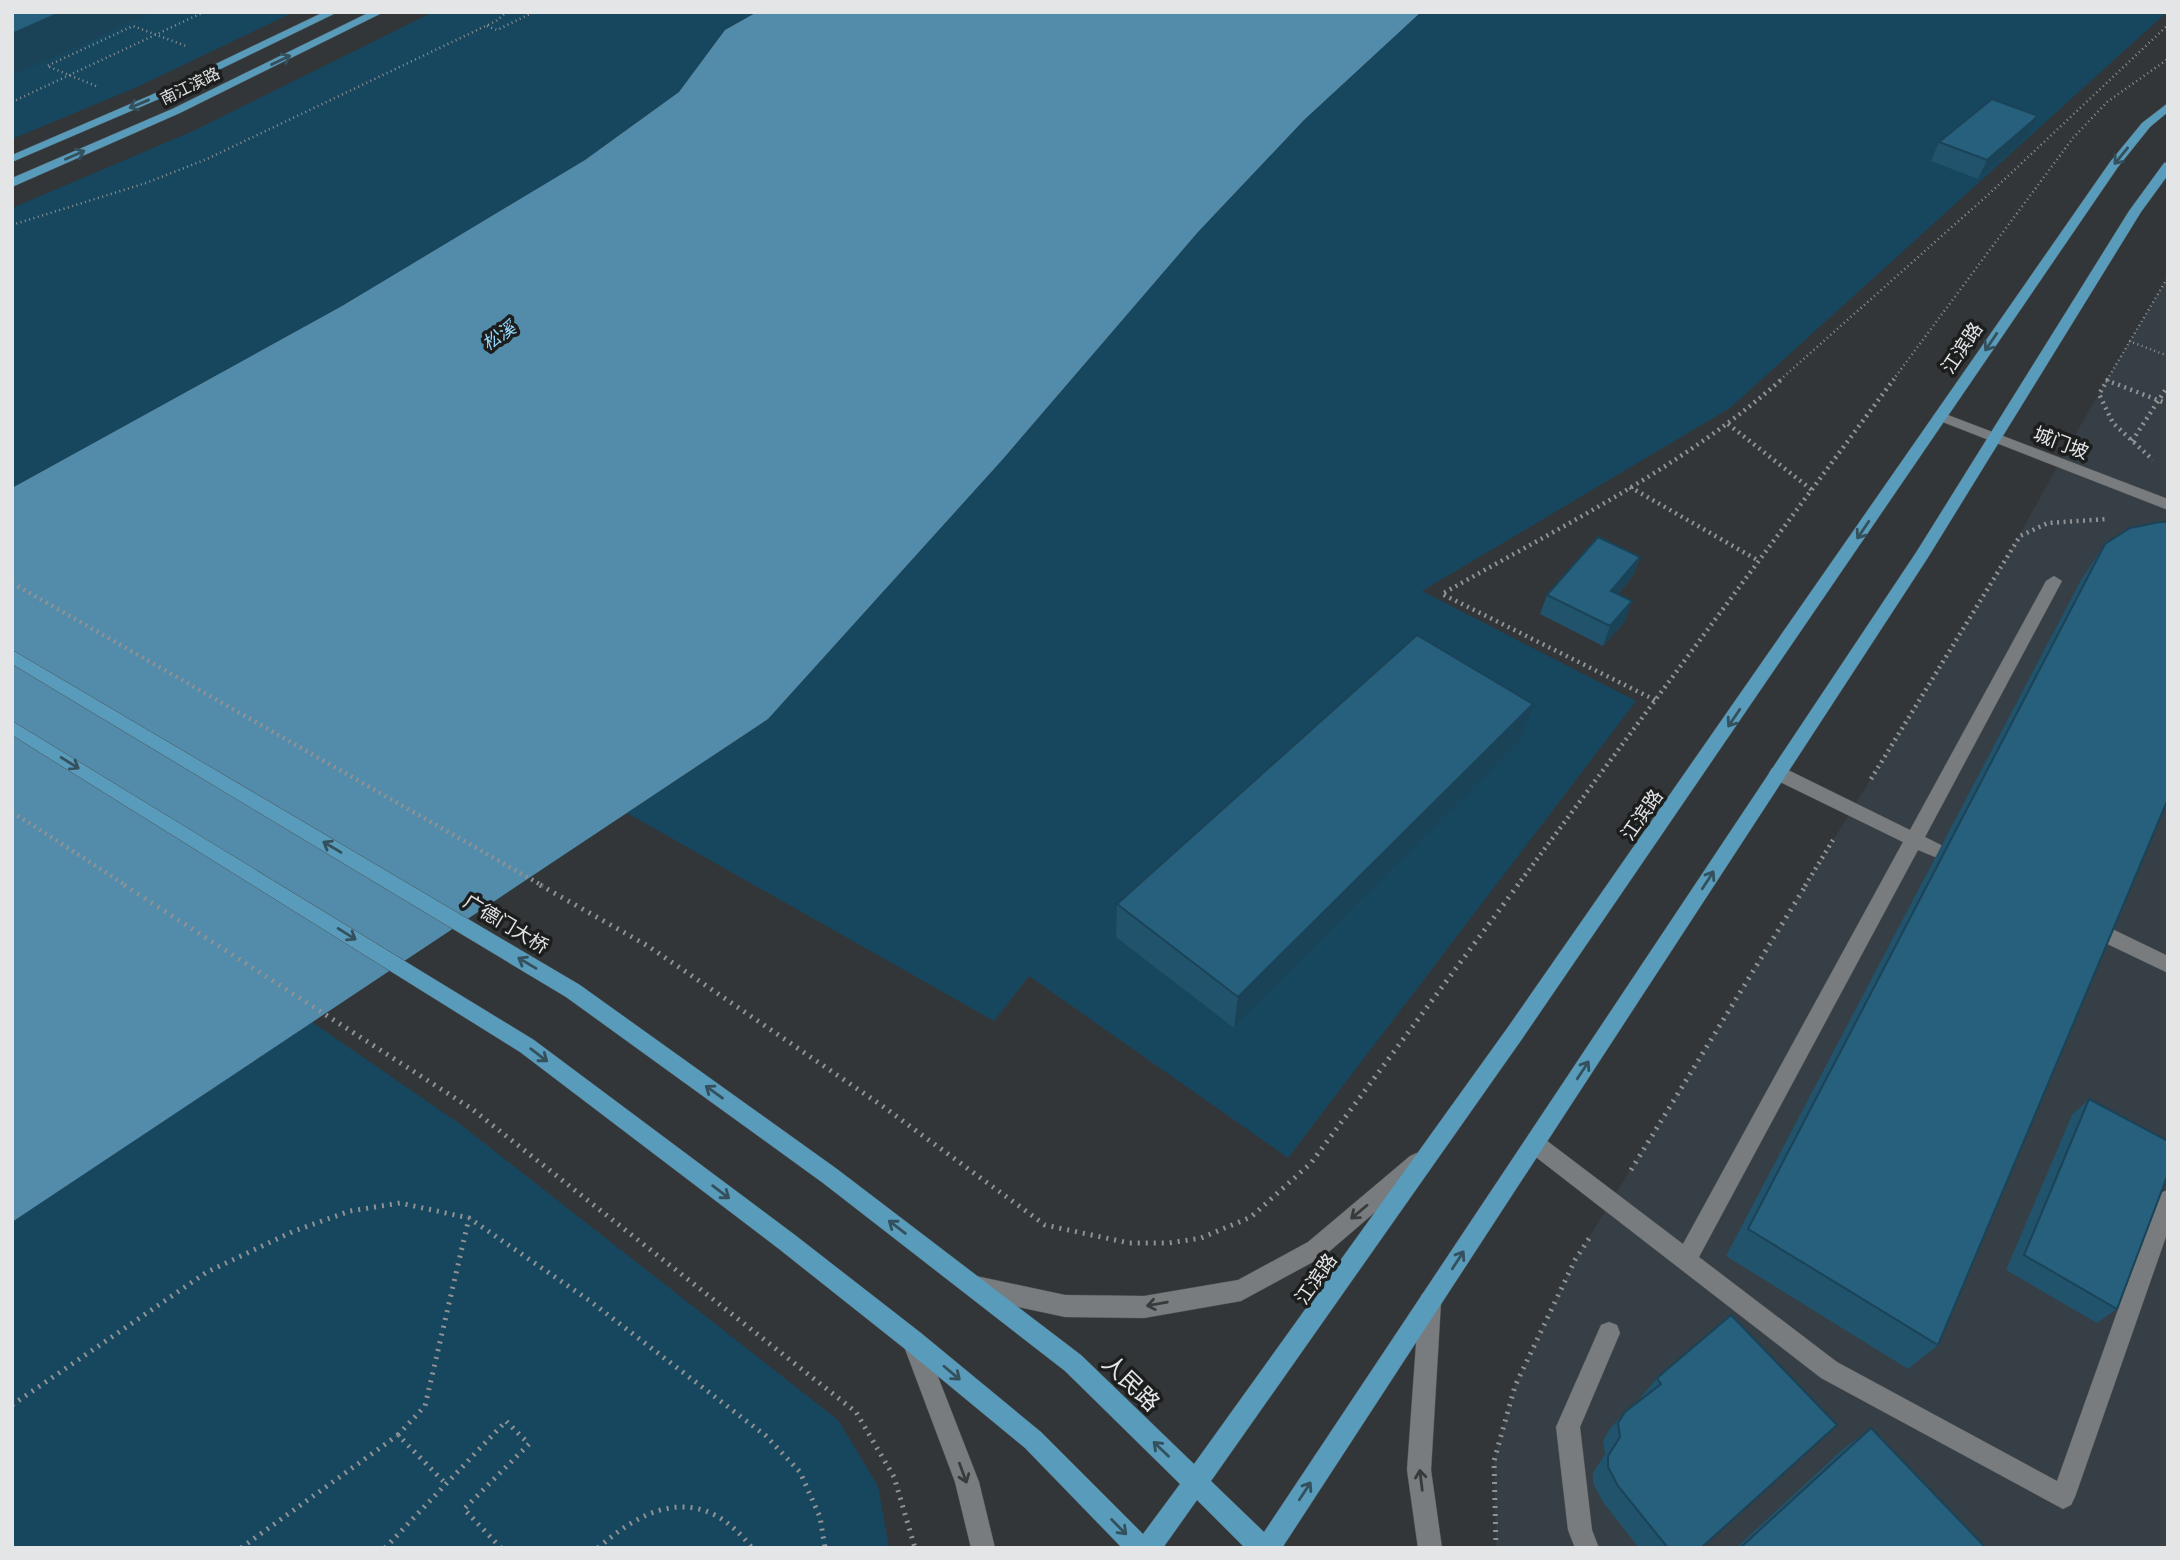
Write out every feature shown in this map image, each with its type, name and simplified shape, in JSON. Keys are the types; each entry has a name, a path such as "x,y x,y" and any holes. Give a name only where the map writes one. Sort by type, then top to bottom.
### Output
{"main road":[{"name":"南江滨路","path":"12,159 155,97 333,12"},
{"name":"南江滨路","path":"12,183 176,111 379,12"},
{"name":"江滨路","path":"1148,1548 1699,769 2114,165 2146,125 2168,106"},
{"path":"1265,1548 1535,1144 1922,555 2135,211 2168,166"},
{"name":"广德门大桥","path":"12,656 573,991 830,1176 952,1269"},
{"path":"12,727 527,1046 906,1335 1033,1440 1139,1548"},
{"name":"人民路","path":"952,1269 1073,1363 1265,1548"}],"street":[{"name":"城门坡","path":"1940,416 2168,505"},
{"path":"1686,1260 2054,581"},
{"path":"1779,773 1935,850"},
{"path":"2106,934 2168,965"},
{"path":"1535,1144 1829,1370 2063,1497 2168,1200"},
{"path":"974,1286 1065,1306 1144,1307 1241,1290 1316,1249 1430,1152"},
{"path":"1430,1301 1419,1470 1430,1548"},
{"path":"1587,1548 1580,1530 1568,1427 1609,1333"},
{"path":"906,1335 967,1482 983,1548"}],"path":[{"path":"12,102 204,12"},
{"path":"12,225 146,183 206,159 486,26 508,12"},
{"path":"486,26 496,30 534,12"},
{"path":"106,90 47,66 133,26 194,49"},
{"path":"1656,700 1442,594 1630,487 1728,424 1989,194 2168,26"},
{"path":"12,583 648,946 881,1105 1045,1225 1129,1243 1169,1243 1201,1238 1251,1217 1311,1163 2073,138 2107,102 2168,59"},
{"path":"2160,465 2113,423 2099,394 2168,277"},
{"path":"2130,341 2168,356"},
{"path":"2106,380 2168,404"},
{"path":"2132,441 2168,386"},
{"path":"1728,424 1812,489"},
{"path":"1630,487 1759,561"},
{"path":"1496,1548 1494,1461 1515,1386 1575,1261 2020,536 2048,523 2121,519"},
{"path":"12,812 472,1109 856,1412 894,1477 915,1548"},
{"path":"12,1405 206,1272 294,1231 350,1210 400,1203 469,1218 590,1301 766,1436 800,1472 820,1517 825,1548"},
{"path":"241,1548 398,1435 425,1406 469,1218"},
{"path":"385,1548 506,1421 528,1444 464,1509 501,1548"},
{"path":"398,1435 446,1484"},
{"path":"598,1548 616,1530 648,1512 683,1506 714,1513 742,1531 752,1548"}],"shaded area":[{"path":"12,12 294,12 137,87 12,139"},
{"path":"433,12 757,12 725,30 679,92 585,160 342,306 12,488 12,208 193,131"},
{"path":"1421,12 2167,12 1730,408 1422,591 1636,701 1288,1158 1029,976 994,1021 627,813 768,719 1003,459 1198,232 1304,120"},
{"path":"2168,277 2168,1548 1496,1548 1494,1461 1515,1386 1575,1260 2003,564 2106,380"},
{"path":"312,1022 460,1124 838,1420 878,1486 889,1548 12,1548 12,1222"}],"water":[{"name":"松溪","path":"757,12 1421,12 1304,120 1198,232 1003,459 768,719 12,1222 12,488 342,306 585,160 679,92 725,30"}],"building":[{"path":"12,12 62,12 12,34"},
{"path":"1992,99 2038,116 1987,160 1939,142"},
{"path":"2168,522 2168,799 1938,1345 1748,1229 2105,544 2130,528"},
{"path":"1598,537 1640,557 1611,591 1632,601 1610,626 1547,595"},
{"path":"1417,635 1533,704 1238,997 1117,904"},
{"path":"2089,1099 2168,1141 2168,1174 2117,1309 2024,1255"},
{"path":"1731,1315 1837,1425 1701,1548 1668,1548 1618,1486 1608,1467 1608,1456 1620,1437 1618,1423 1625,1412 1661,1384 1657,1378"},
{"path":"1871,1428 1986,1548 1740,1548"}]}
